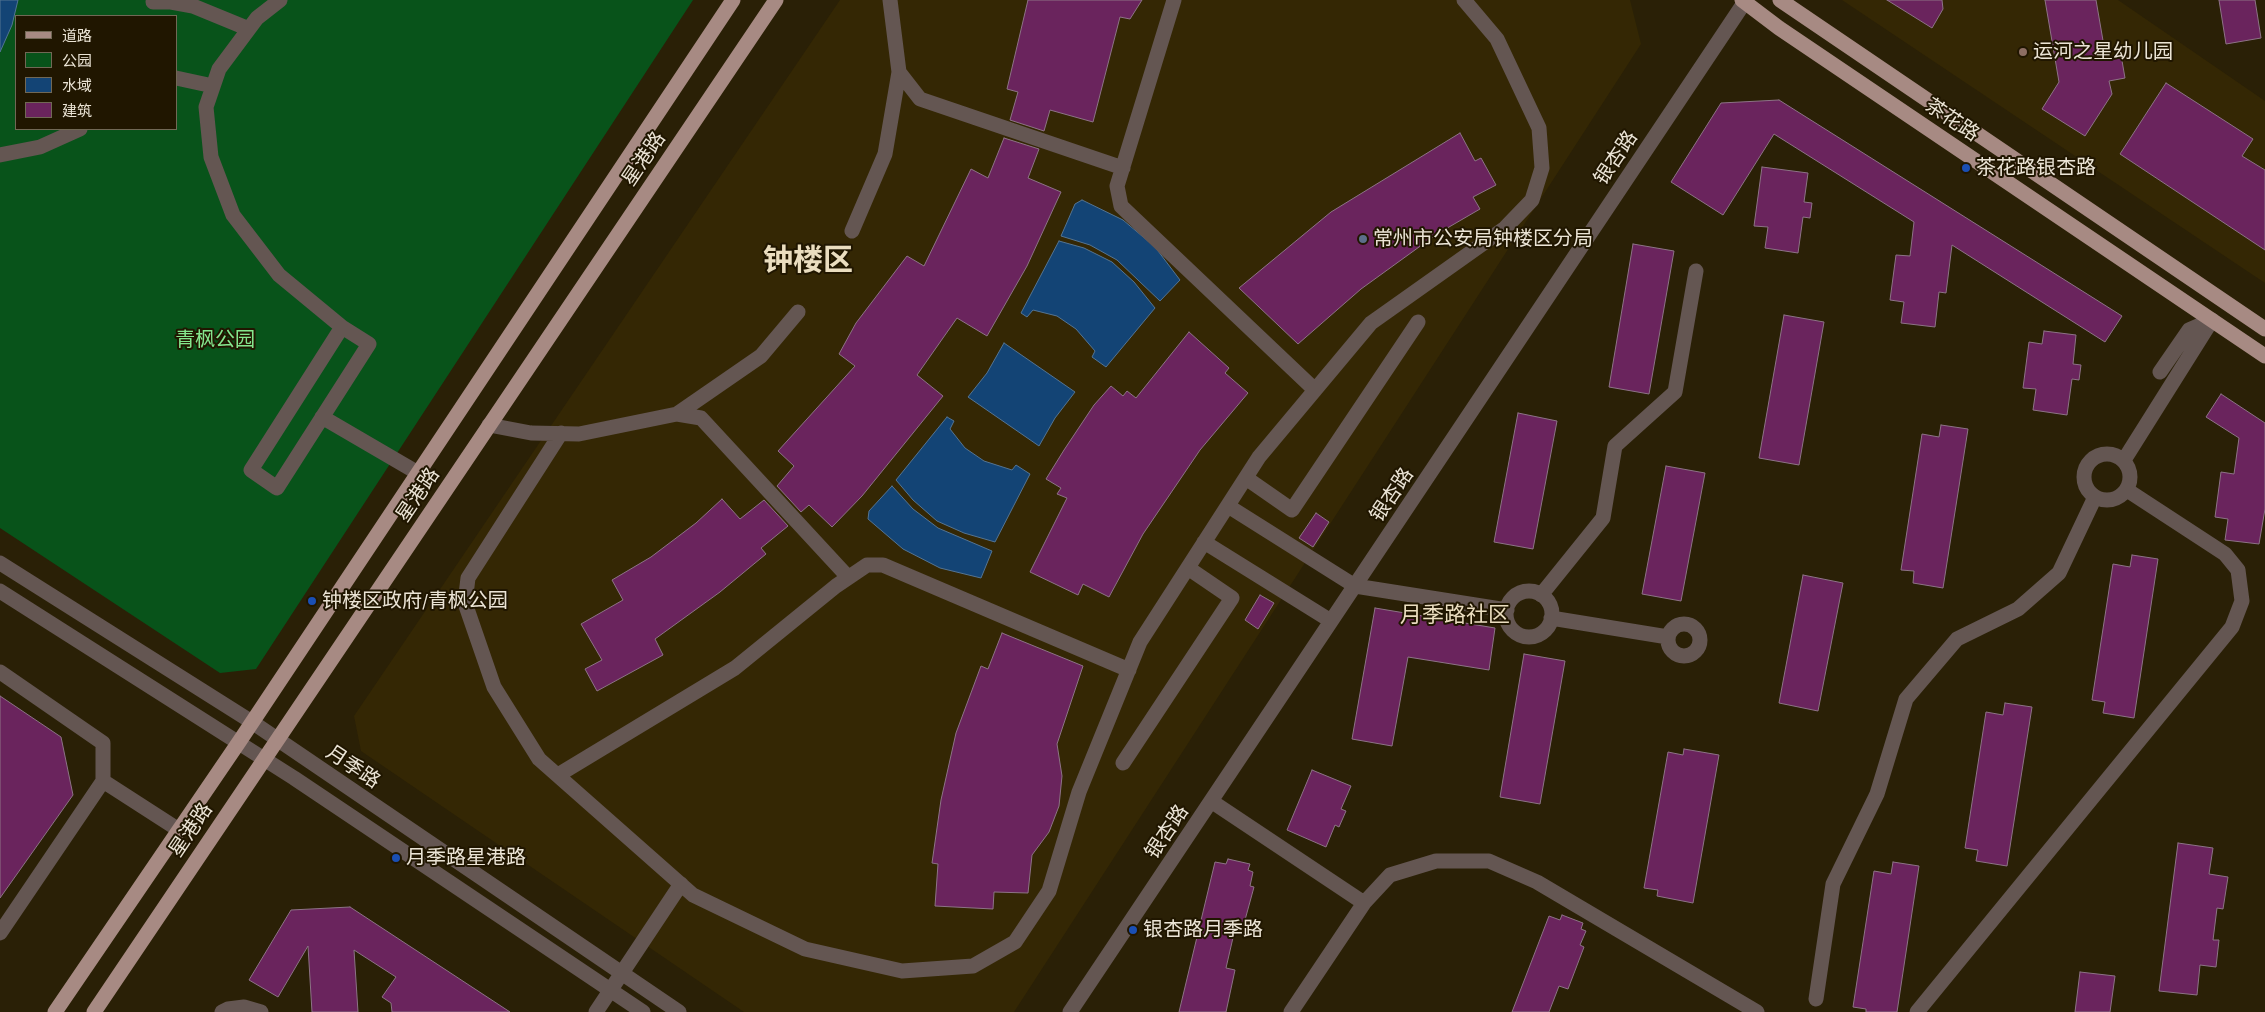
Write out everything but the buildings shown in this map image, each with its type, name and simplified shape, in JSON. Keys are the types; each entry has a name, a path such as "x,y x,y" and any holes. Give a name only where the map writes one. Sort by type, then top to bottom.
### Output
{"main road":[{"name":"星港路","path":"55,1012 239,742 733,0"},
{"name":"星港路","path":"94,1012 263,758 776,0"},
{"name":"茶花路","path":"1780,0 2265,329"},
{"name":"茶花路","path":"1744,1 2265,356"}],"street":[{"path":"280,0 256,18 219,69 206,107 211,157 233,215 279,275 342,327 369,344 277,488 251,470 342,327"},
{"path":"852,231 885,154 899,72 890,0"},
{"path":"1174,0 1117,186 1122,206 1315,390"},
{"path":"561,433 468,578 465,603 494,687 539,759 693,895 806,949 902,971 973,966 1015,942 1050,891 1079,792 1140,642 1259,457 1371,323 1505,228 1532,200 1542,168 1538,128 1497,39 1464,0"},
{"name":"银杏路","path":"1070,1012 1744,1"},
{"path":"154,6 171,2 193,3 249,29"},
{"path":"899,72 920,99 1122,168"},
{"path":"178,78 213,86"},
{"path":"0,154 40,148 78,130"},
{"path":"1541,595 1603,518 1615,446 1675,392 1696,271"},
{"path":"677,414 761,356 798,312"},
{"path":"2160,372 2189,330 2212,320"},
{"path":"2124,460 2212,320"},
{"path":"1246,478 1292,510 1418,322"},
{"path":"489,425 531,433 579,434 677,414 701,418 848,578"},
{"path":"322,417 418,473"},
{"path":"2101,454 2117,456 2124,460 2130,475 2127,490 2116,499 2101,500 2095,497 2089,492 2084,478 2088,463 2101,454"},
{"path":"1917,1012 2232,627 2242,601 2238,570 2225,554 2127,490"},
{"path":"1816,999 1833,884 1878,794 1906,699 1957,639 2018,610 2059,573 2095,497"},
{"path":"1228,506 1355,586 1507,610"},
{"path":"1204,542 1331,621"},
{"name":"月季路","path":"0,563 252,722 680,1012"},
{"path":"558,775 735,668 867,565 882,565 1129,670"},
{"path":"1123,764 1232,598 1188,568"},
{"path":"0,591 239,742 643,1012"},
{"path":"1527,591 1541,595 1550,607 1551,618 1547,628 1541,633 1527,637 1520,635 1509,625 1507,610 1509,603 1520,593 1527,591"},
{"path":"1551,618 1668,637"},
{"path":"0,672 103,743 103,781 0,933"},
{"path":"103,781 179,830"},
{"path":"1212,801 1364,903"},
{"path":"1291,1012 1364,903 1390,875 1436,861 1489,861 1538,882 1757,1012"},
{"path":"596,1012 681,884"},
{"path":"222,1012 228,1009 244,1007 261,1012"}],"shaded area":[{"path":"840,0 1630,0 1641,44 1014,1012 744,1012 361,751 354,716"},
{"path":"1842,0 2118,0 2265,101 2265,283"}],"green space":[{"name":"青枫公园","path":"0,0 693,0 256,669 220,673 0,528"}],"water":[{"path":"0,0 18,0 12,25 0,52"},
{"path":"1082,200 1123,220 1155,247 1180,280 1160,301 1117,260 1090,245 1061,236 1075,204"},
{"path":"1059,241 1084,248 1112,262 1134,282 1155,308 1106,367 1092,357 1095,351 1076,329 1057,316 1033,310 1027,317 1021,313"},
{"path":"1004,343 1075,392 1055,418 1039,446 968,397 987,373"},
{"path":"947,417 954,421 950,429 965,448 984,461 1012,470 1016,465 1030,474 995,542 964,533 937,521 913,500 896,480"},
{"path":"892,486 913,509 938,528 992,551 981,578 940,568 903,549 868,519 869,511"}],"place":[{"name":"运河之星幼儿园","path":"2023,52"},
{"name":"茶花路银杏路","path":"1966,168"},
{"name":"常州市公安局钟楼区分局","path":"1363,239"},
{"name":"钟楼区政府/青枫公园","path":"312,601"},
{"name":"月季路星港路","path":"396,858"},
{"name":"银杏路月季路","path":"1133,930"}],"district":[{"name":"钟楼区","path":"808,261"},
{"name":"月季路社区","path":"1455,615"}]}
